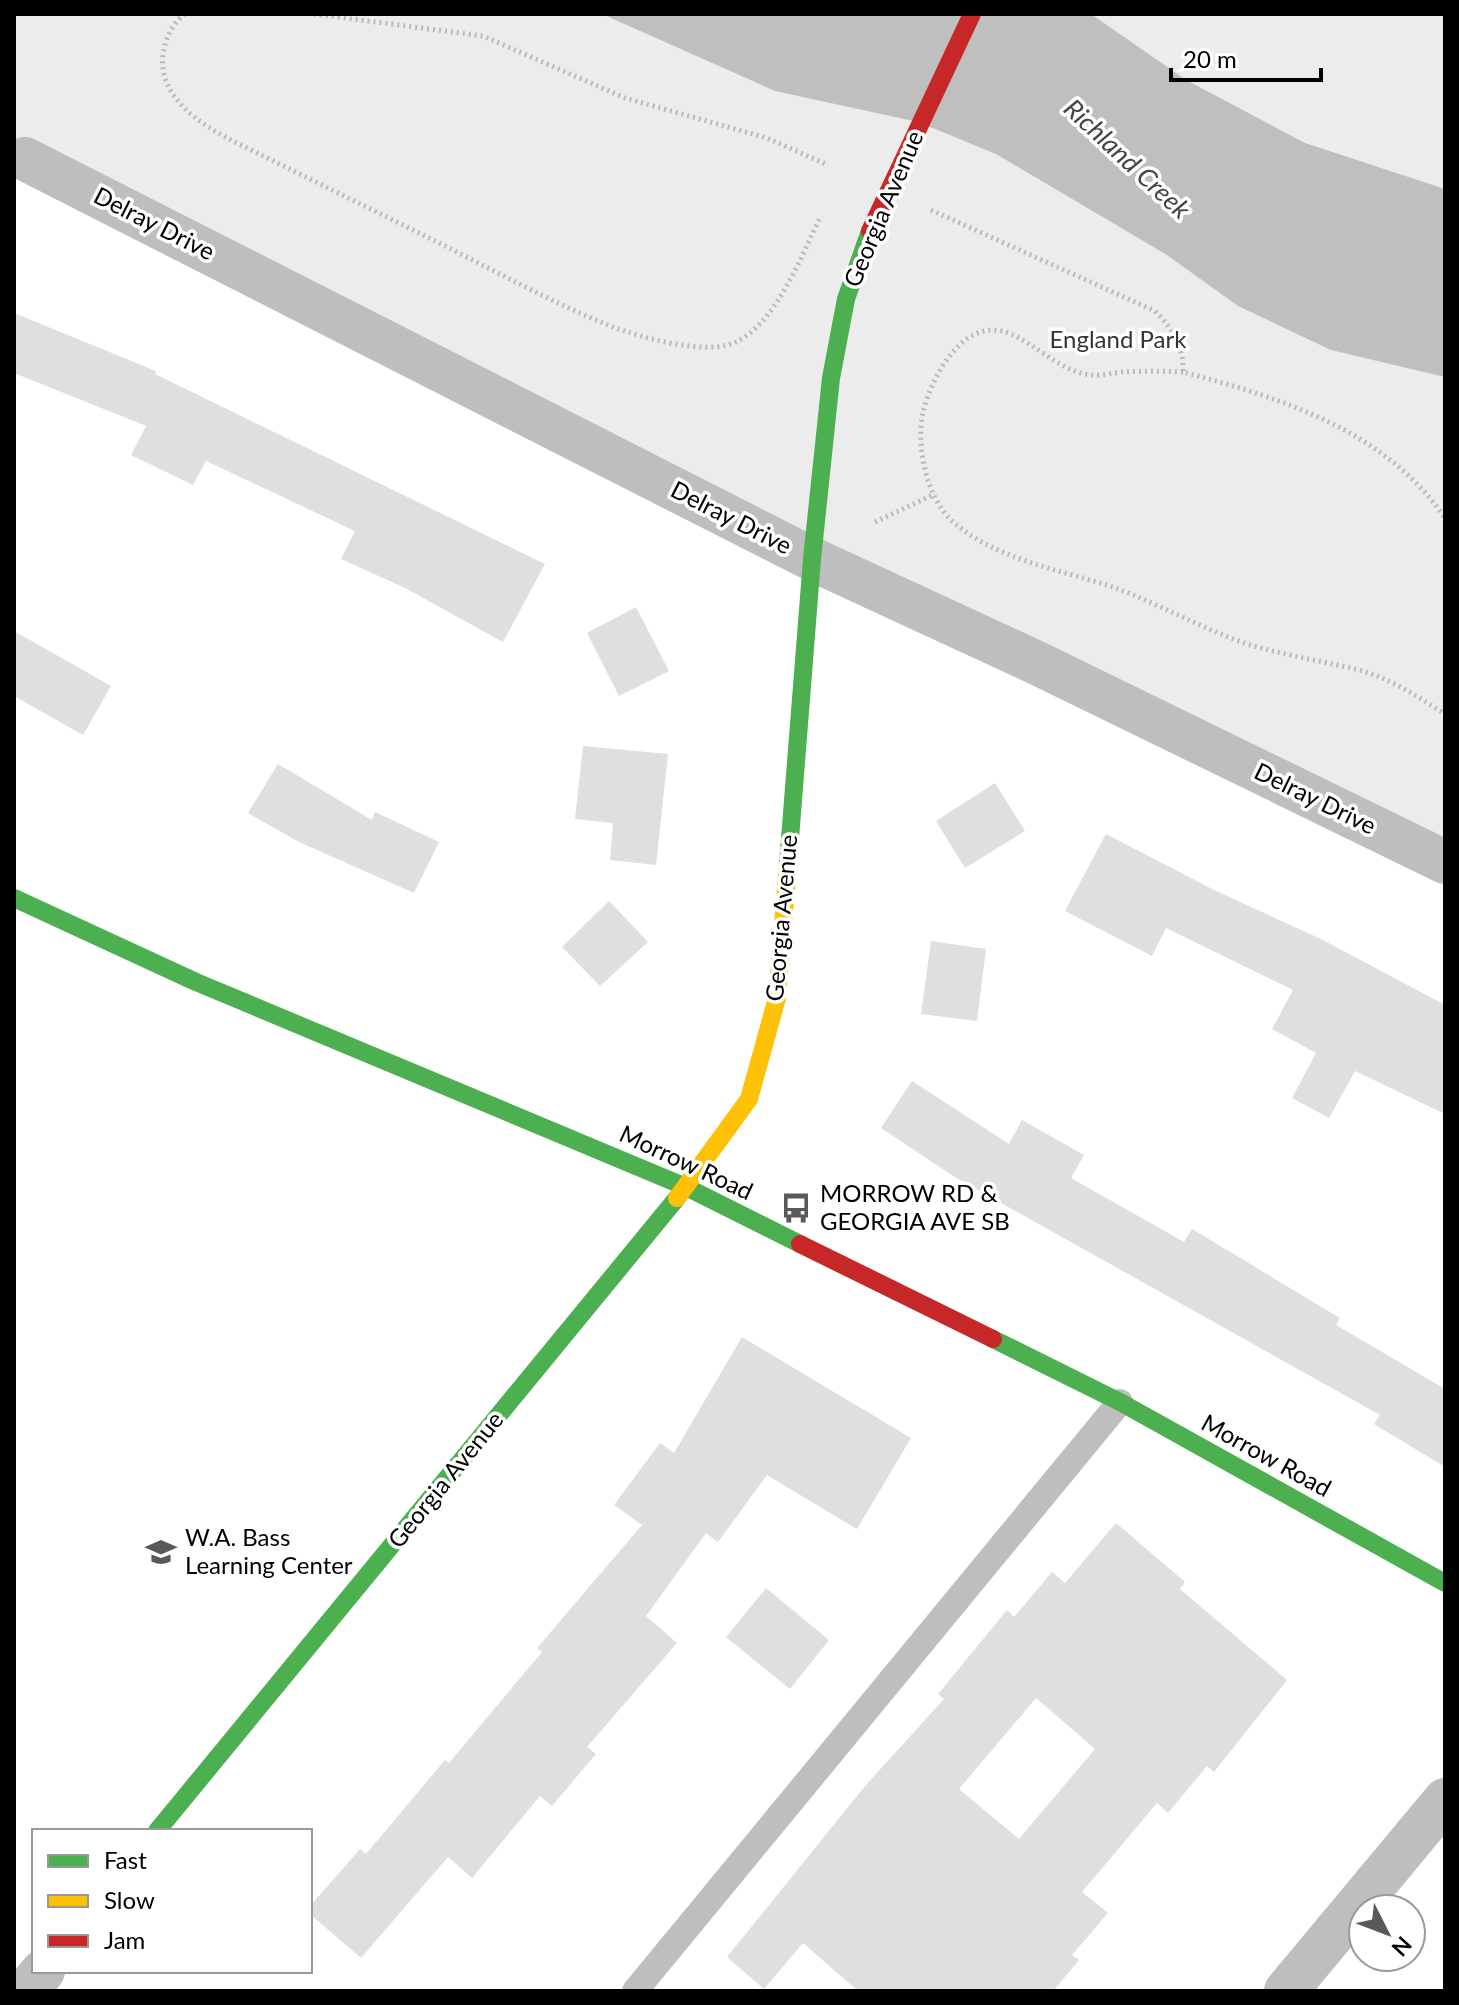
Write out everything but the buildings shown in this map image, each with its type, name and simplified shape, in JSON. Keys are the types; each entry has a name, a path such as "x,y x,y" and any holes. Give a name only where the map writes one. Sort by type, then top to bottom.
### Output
{"street":[{"name":"Georgia Avenue","path":"159,1829 686,1187 749,1099 777,998 812,559 837,336 870,231 972,14"},
{"name":"Delray Drive","path":"25,159 812,559 1039,664 1445,862"},
{"name":"Morrow Road","path":"14,898 196,982 686,1187 1120,1402 1445,1583"},
{"path":"1286,1991 1445,1800"},
{"path":"26,1991 41,1973"}],"lane":[{"path":"635,1991 1120,1402"}],"path":[{"path":"185,14 168,35 162,67 167,84 190,115 235,142 529,289 616,328 696,348 738,342 768,313 794,272 821,214"},
{"path":"314,14 483,36 625,98 767,138 828,165"},
{"path":"930,210 1155,311 1177,339 1184,356 1183,372"},
{"path":"1445,518 1431,497 1362,437 1247,389 1183,372 1090,376 1032,348 1011,334 989,330 972,335 956,348 930,390 922,416 924,466 935,494 949,519 971,535 1011,555 1141,597 1264,649 1359,670 1391,682 1445,714"},
{"path":"875,522 935,494"}],"green space":[{"name":"England Park","path":"14,14 1445,14 1445,862 14,151"}],"water":[{"name":"Richland Creek","path":"602,14 1091,14 1186,80 1305,143 1445,189 1445,377 1331,350 1238,306 1167,255 996,154 918,122 775,91"}],"traffic: fast":[{"path":"788,864 812,559 831,378 846,299 870,231"},
{"path":"14,898 196,982 686,1187 800,1244"},
{"path":"159,1829 677,1198"},
{"path":"993,1339 1120,1402 1445,1583"}],"traffic: slow":[{"path":"677,1198 749,1099 777,998 788,864"}],"traffic: jam":[{"path":"870,231 972,14"},
{"path":"800,1244 993,1339"}],"place":[{"name":"MORROW RD & GEORGIA AVE SB","path":"796,1208"},
{"name":"W.A. Bass Learning Center","path":"161,1552"}]}
